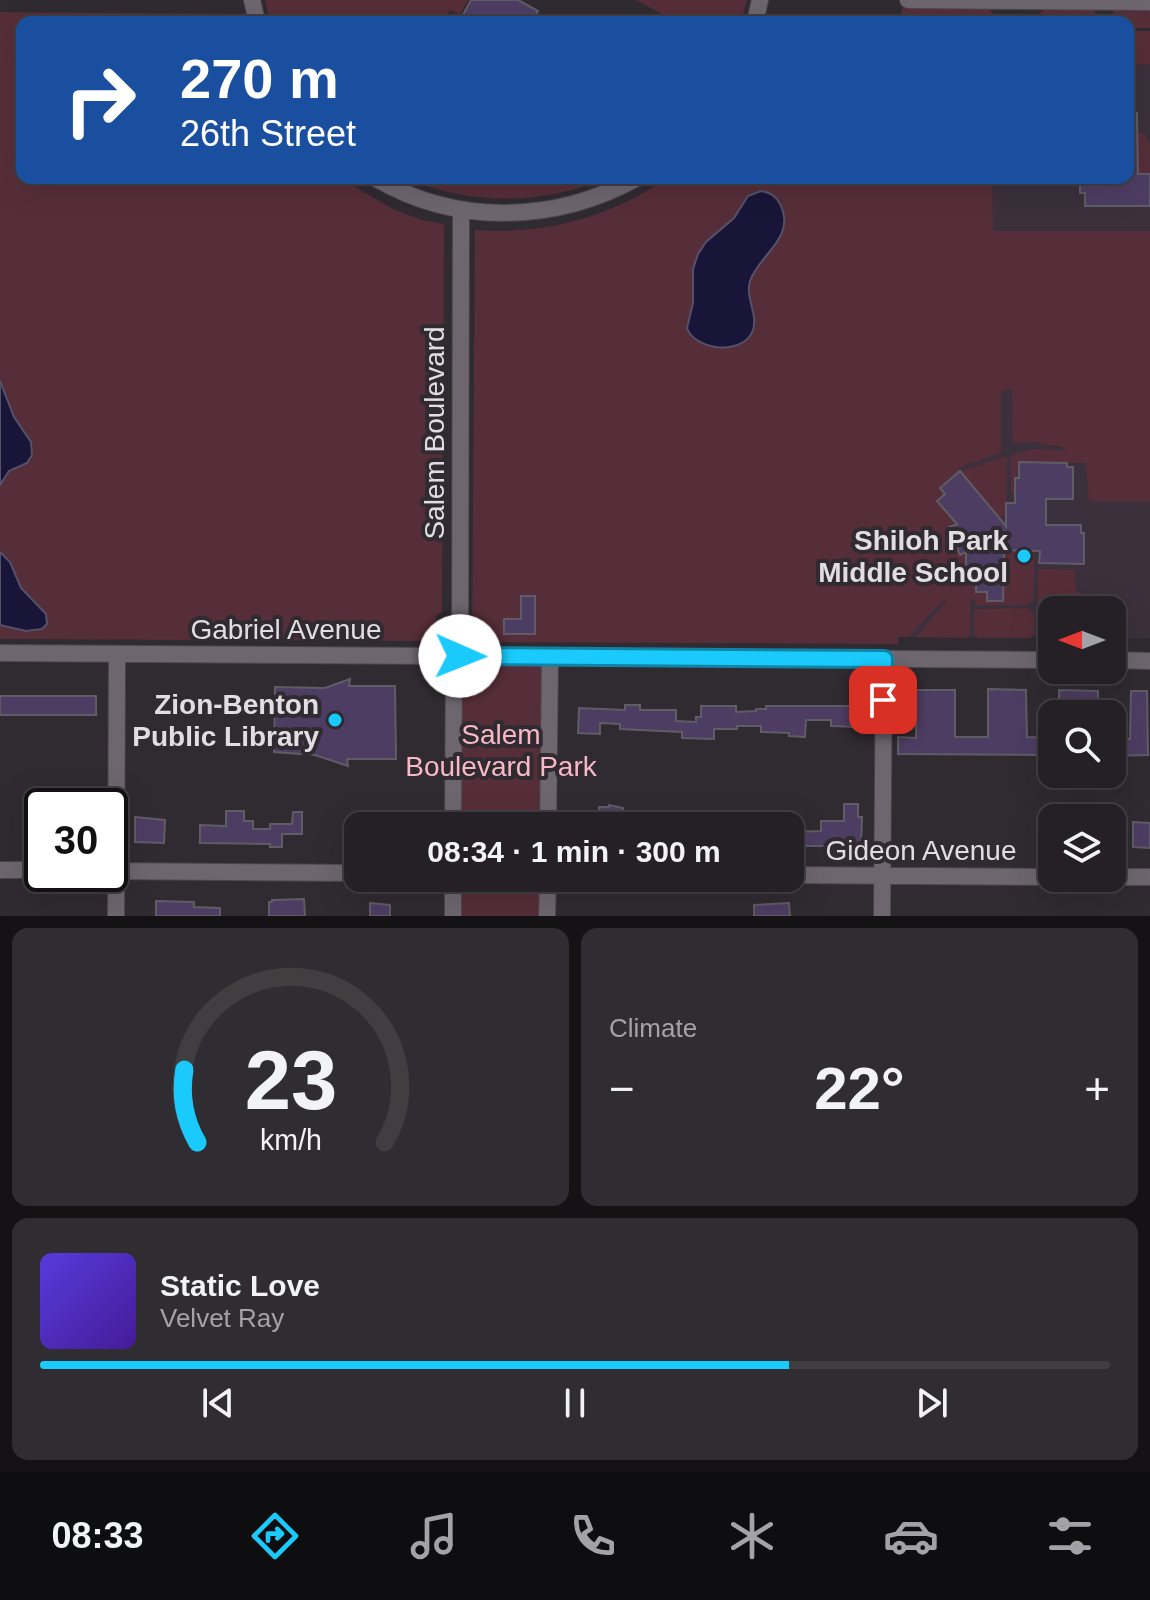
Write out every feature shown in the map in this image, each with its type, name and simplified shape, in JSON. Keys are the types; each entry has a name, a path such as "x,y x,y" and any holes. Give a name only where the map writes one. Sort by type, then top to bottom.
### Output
{"street":[{"path":"908,0 1150,2"},
{"path":"387,184 412,196 461,210 500,214 557,209 624,184"},
{"name":"Salem Boulevard","path":"453,812 461,210"},
{"name":"Gabriel Avenue","path":"0,653 1038,660"},
{"path":"115,788 117,654"},
{"path":"548,812 550,657"},
{"path":"882,916 884,659"},
{"path":"1126,660 1150,661"},
{"path":"0,870 24,870"},
{"path":"128,871 344,873"},
{"name":"Gideon Avenue","path":"804,875 1038,877"},
{"path":"1126,877 1150,877"},
{"path":"114,892 116,916"},
{"path":"453,892 453,916"},
{"path":"547,916 548,892"}],"shaded area":[{"path":"1134,64 1150,65 1150,231 992,231 992,184 1134,184"},
{"path":"761,191 778,201 784,216 784,227 750,281 753,330 740,344 709,346 699,342 687,328 693,303 693,269 698,254 706,242 734,218 748,196"},
{"path":"0,381 14,417 31,442 32,455 27,463 9,471 0,485"},
{"name":"Shiloh Park Middle School","path":"1012,390 1040,412 1041,445 1067,449 1087,463 1090,501 1150,502 1150,638 1126,639 1126,596 1038,596 1038,638 898,637 899,458 1001,391"},
{"path":"0,552 10,562 21,588 46,614 47,624 42,629 26,631 0,625"}],"green space":[{"path":"265,0 468,0 460,15 450,10 447,16 269,16"},
{"path":"636,0 747,0 743,16 666,16"},
{"path":"902,8 989,9 993,14 993,16 901,16"},
{"path":"1044,9 1095,10 1095,16 1040,16"},
{"path":"1113,10 1150,10 1150,28 1134,28 1134,16 1113,16"},
{"path":"0,12 236,14 16,16 16,184 350,184 393,209 444,224 442,611 436,616 436,641 0,639"},
{"path":"1134,31 1150,31 1150,65 1134,64"},
{"path":"1137,133 1144,133 1150,145 1150,174 1138,176"},
{"path":"421,184 590,184 557,194 506,199"},
{"path":"659,184 992,184 993,231 1150,231 1150,502 1089,501 1086,463 1019,462 1015,493 1011,493 1011,455 1033,449 1067,451 1061,447 1041,445 1040,442 1013,443 1012,390 1001,391 1001,453 958,468 961,471 1007,456 1006,517 999,517 960,471 940,488 945,494 937,501 957,524 950,527 959,554 966,552 966,583 976,583 976,592 987,592 987,600 1003,601 1004,550 1034,551 1034,600 1026,605 976,605 976,600 970,600 970,634 966,638 916,637 947,601 943,600 909,637 898,637 898,644 472,642 475,230 552,226 600,213"},
{"path":"1038,569 1075,570 1075,589 1082,596 1038,596 1037,634"},
{"path":"1026,608 1034,614 1034,634 1030,638 978,638 974,633 974,609"},
{"name":"Salem Boulevard Park","path":"454,656 550,657 548,812 454,812"},
{"path":"453,892 548,892 547,916 453,916"}],"building":[{"path":"471,0 518,0 538,11 535,16 462,16"},
{"path":"1134,113 1137,113 1138,174 1150,174 1150,206 1085,206 1085,193 1080,193 1080,184 1134,184"},
{"path":"1019,462 1067,463 1067,467 1073,467 1073,499 1046,499 1046,525 1081,525 1084,564 1039,563 1040,551 1004,550 1003,601 987,601 987,592 976,592 976,583 966,583 966,552 960,555 949,527 957,524 937,501 945,494 940,488 960,471 1006,526 1006,503 1015,503 1015,478 1019,478"},
{"path":"521,596 535,596 535,634 504,634 504,619 521,619"},
{"name":"Zion-Benton Public Library","path":"350,679 349,686 395,686 396,759 347,759 348,766 315,755 274,752 275,687 325,688"},
{"path":"988,689 1026,690 1027,737 1038,737 1038,755 898,754 898,737 916,738 916,690 955,690 955,737 988,737"},
{"path":"1059,690 1098,691 1098,700 1059,700"},
{"path":"1131,691 1147,691 1148,755 1126,756 1126,739 1130,739"},
{"path":"0,696 96,696 96,715 0,715"},
{"path":"625,705 640,705 640,710 676,710 676,721 696,722 696,717 701,717 701,706 736,706 736,712 766,709 766,706 858,706 858,727 831,726 831,720 806,720 805,737 761,732 761,726 737,726 737,729 714,729 714,739 682,738 682,732 620,729 620,724 600,723 600,734 578,733 579,708 625,710"},
{"path":"844,804 858,804 858,817 862,817 861,846 804,846 804,832 821,831 821,821 844,821"},
{"path":"599,807 623,808 623,812 599,812"},
{"path":"226,811 244,811 244,821 253,821 253,829 270,829 270,824 292,824 293,812 302,812 302,834 282,834 282,847 270,847 270,844 200,843 200,825 226,826"},
{"path":"135,817 165,820 164,843 135,842"},
{"path":"1133,822 1150,823 1150,848 1133,847"},
{"path":"304,899 305,916 269,916 269,902 272,900"},
{"path":"156,901 194,902 194,907 220,908 220,916 156,916"},
{"path":"370,903 390,905 390,916 370,916"},
{"path":"789,903 790,916 754,916 754,905"}],"place":[{"name":"Shiloh Park Middle School","path":"1024,556"},
{"name":"Zion-Benton Public Library","path":"335,720"}],"route":[{"path":"460,656 884,659 883,700"}]}
